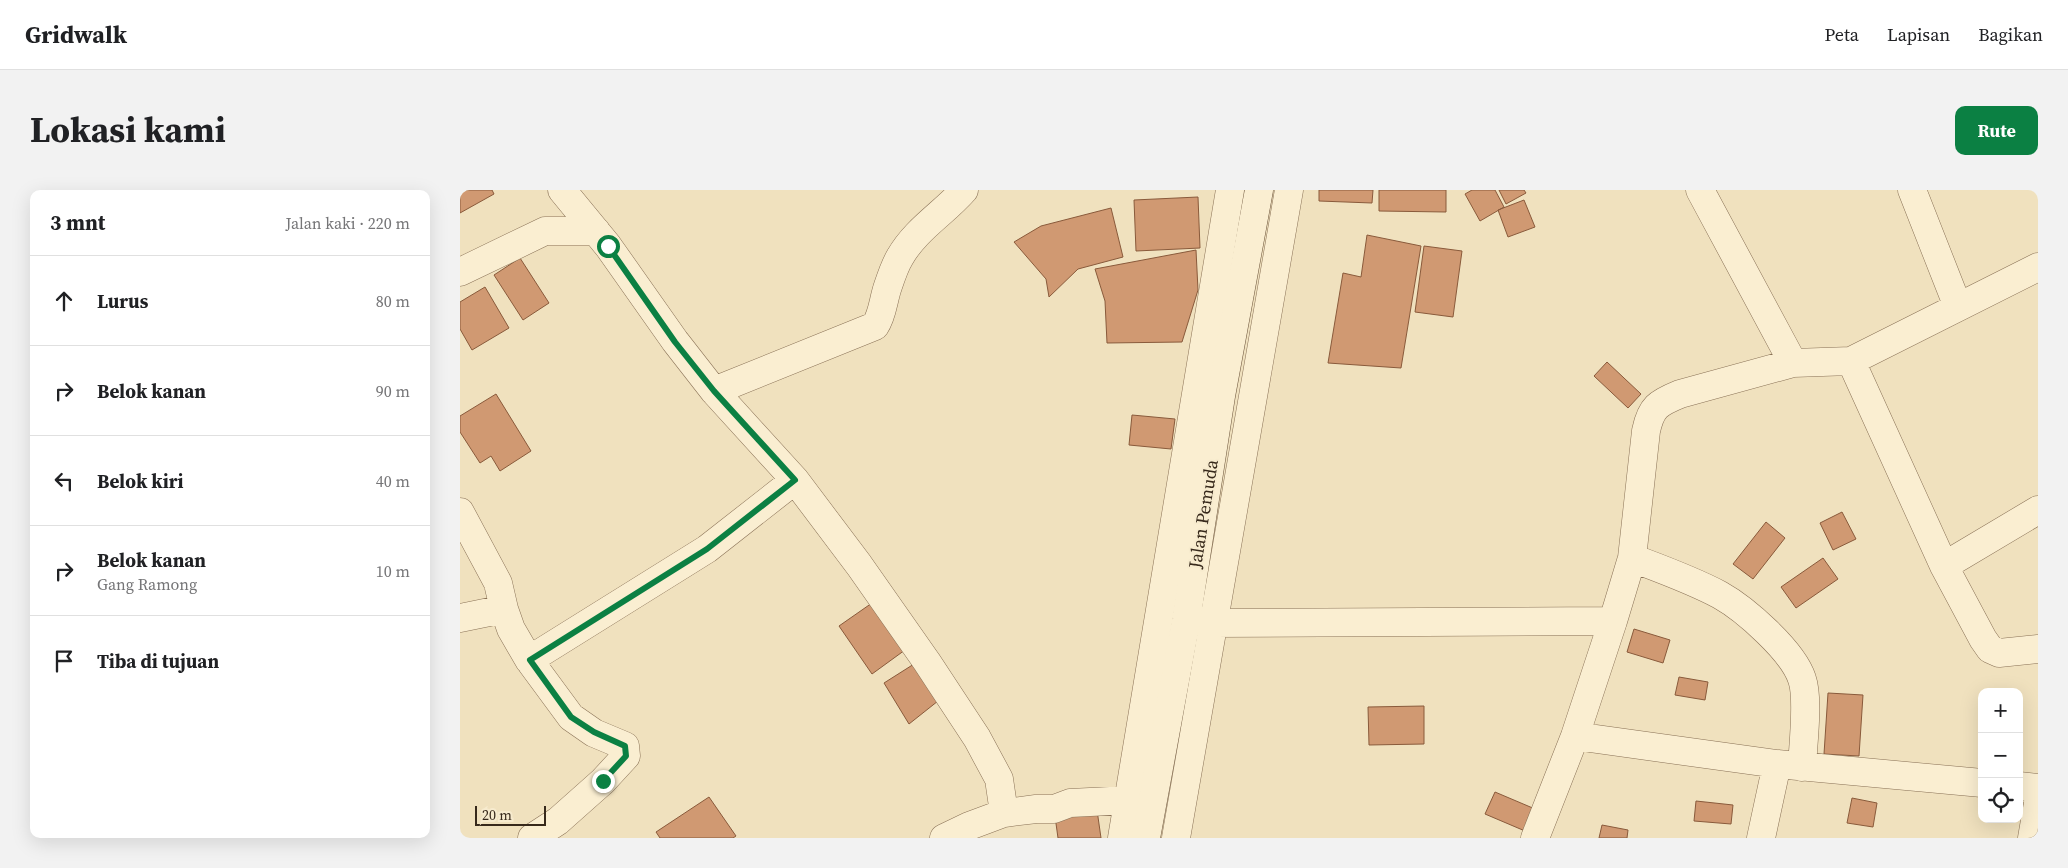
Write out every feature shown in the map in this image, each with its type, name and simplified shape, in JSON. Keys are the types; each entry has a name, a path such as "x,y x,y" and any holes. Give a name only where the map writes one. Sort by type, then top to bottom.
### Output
{"street":[{"path":"714,391 875,326 880,318 888,286 900,257 938,214 954,203 964,190"},
{"path":"1122,838 1141,802 1230,190"},
{"name":"Jalan Pemuda","path":"1146,838 1141,802 1199,622 1221,396 1260,190"},
{"path":"1176,838 1199,622 1289,190"},
{"path":"1700,190 1793,363"},
{"path":"1912,190 1958,307"},
{"path":"545,231 562,191 608,246 675,342 714,391 795,480 859,565 927,662 977,738 999,779 1004,813"},
{"path":"460,272 545,231 596,231"},
{"path":"1535,838 1575,736 1632,558 1646,431 1649,415 1655,407 1665,400 1680,394 1793,363 1852,361 2038,267"},
{"path":"1852,361 1944,566 1990,648 1999,653 2038,649"},
{"path":"530,660 707,549 795,480"},
{"path":"1944,566 2038,510"},
{"path":"460,512 498,583 504,610 511,628 530,660 571,717 594,732 625,746 626,756 603,781 558,821 532,838"},
{"path":"1632,558 1673,573 1721,596 1766,631 1793,659 1803,680 1805,695 1790,765 1761,838"},
{"path":"460,618 504,610"},
{"path":"1199,622 1613,621"},
{"path":"1575,736 1790,765 1978,783"},
{"path":"2023,786 2038,788"},
{"path":"944,838 1004,813 1054,809 1070,803 1141,802"},
{"path":"2032,838 2038,803"}],"building":[{"path":"460,190 492,190 494,194 460,213"},
{"path":"1319,190 1373,190 1372,203 1319,201"},
{"path":"1379,190 1446,190 1446,212 1379,211"},
{"path":"1472,190 1495,190 1504,207 1480,221 1465,194"},
{"path":"1499,190 1524,190 1526,193 1506,204"},
{"path":"1198,197 1200,248 1136,251 1134,200"},
{"path":"1524,200 1535,227 1508,237 1498,210"},
{"path":"1111,208 1123,257 1078,269 1049,297 1046,279 1014,242 1041,226"},
{"path":"1367,235 1421,246 1401,368 1328,363 1343,273 1361,277"},
{"path":"1424,246 1462,251 1453,317 1415,312"},
{"path":"1196,250 1198,290 1182,342 1107,343 1105,301 1095,269"},
{"path":"520,258 549,303 523,320 494,275"},
{"path":"485,287 509,328 472,350 460,329 460,302"},
{"path":"1607,362 1641,394 1628,408 1594,376"},
{"path":"496,394 531,451 500,471 491,456 480,463 460,432 460,416"},
{"path":"1132,415 1175,419 1171,449 1129,445"},
{"path":"1842,512 1856,539 1833,550 1820,523"},
{"path":"1766,522 1785,538 1753,579 1733,564"},
{"path":"1823,558 1838,579 1796,608 1781,587"},
{"path":"872,603 905,650 872,674 839,626"},
{"path":"1634,629 1670,640 1663,663 1627,652"},
{"path":"914,664 938,701 909,724 884,683"},
{"path":"1679,677 1708,682 1705,700 1675,695"},
{"path":"1828,693 1863,695 1859,756 1824,754"},
{"path":"1424,706 1424,744 1369,745 1368,707"},
{"path":"1495,792 1535,809 1525,831 1485,814"},
{"path":"709,797 736,836 733,838 660,838 656,832"},
{"path":"1852,798 1877,803 1873,827 1847,823"},
{"path":"1696,801 1733,805 1731,824 1694,821"},
{"path":"1096,803 1101,838 1058,838 1054,809"},
{"path":"1602,825 1628,830 1627,838 1599,838"}],"route":[{"path":"603,781 626,756 625,746 605,738 571,717 530,660 707,549 795,480 714,391 675,342 608,246"}]}
